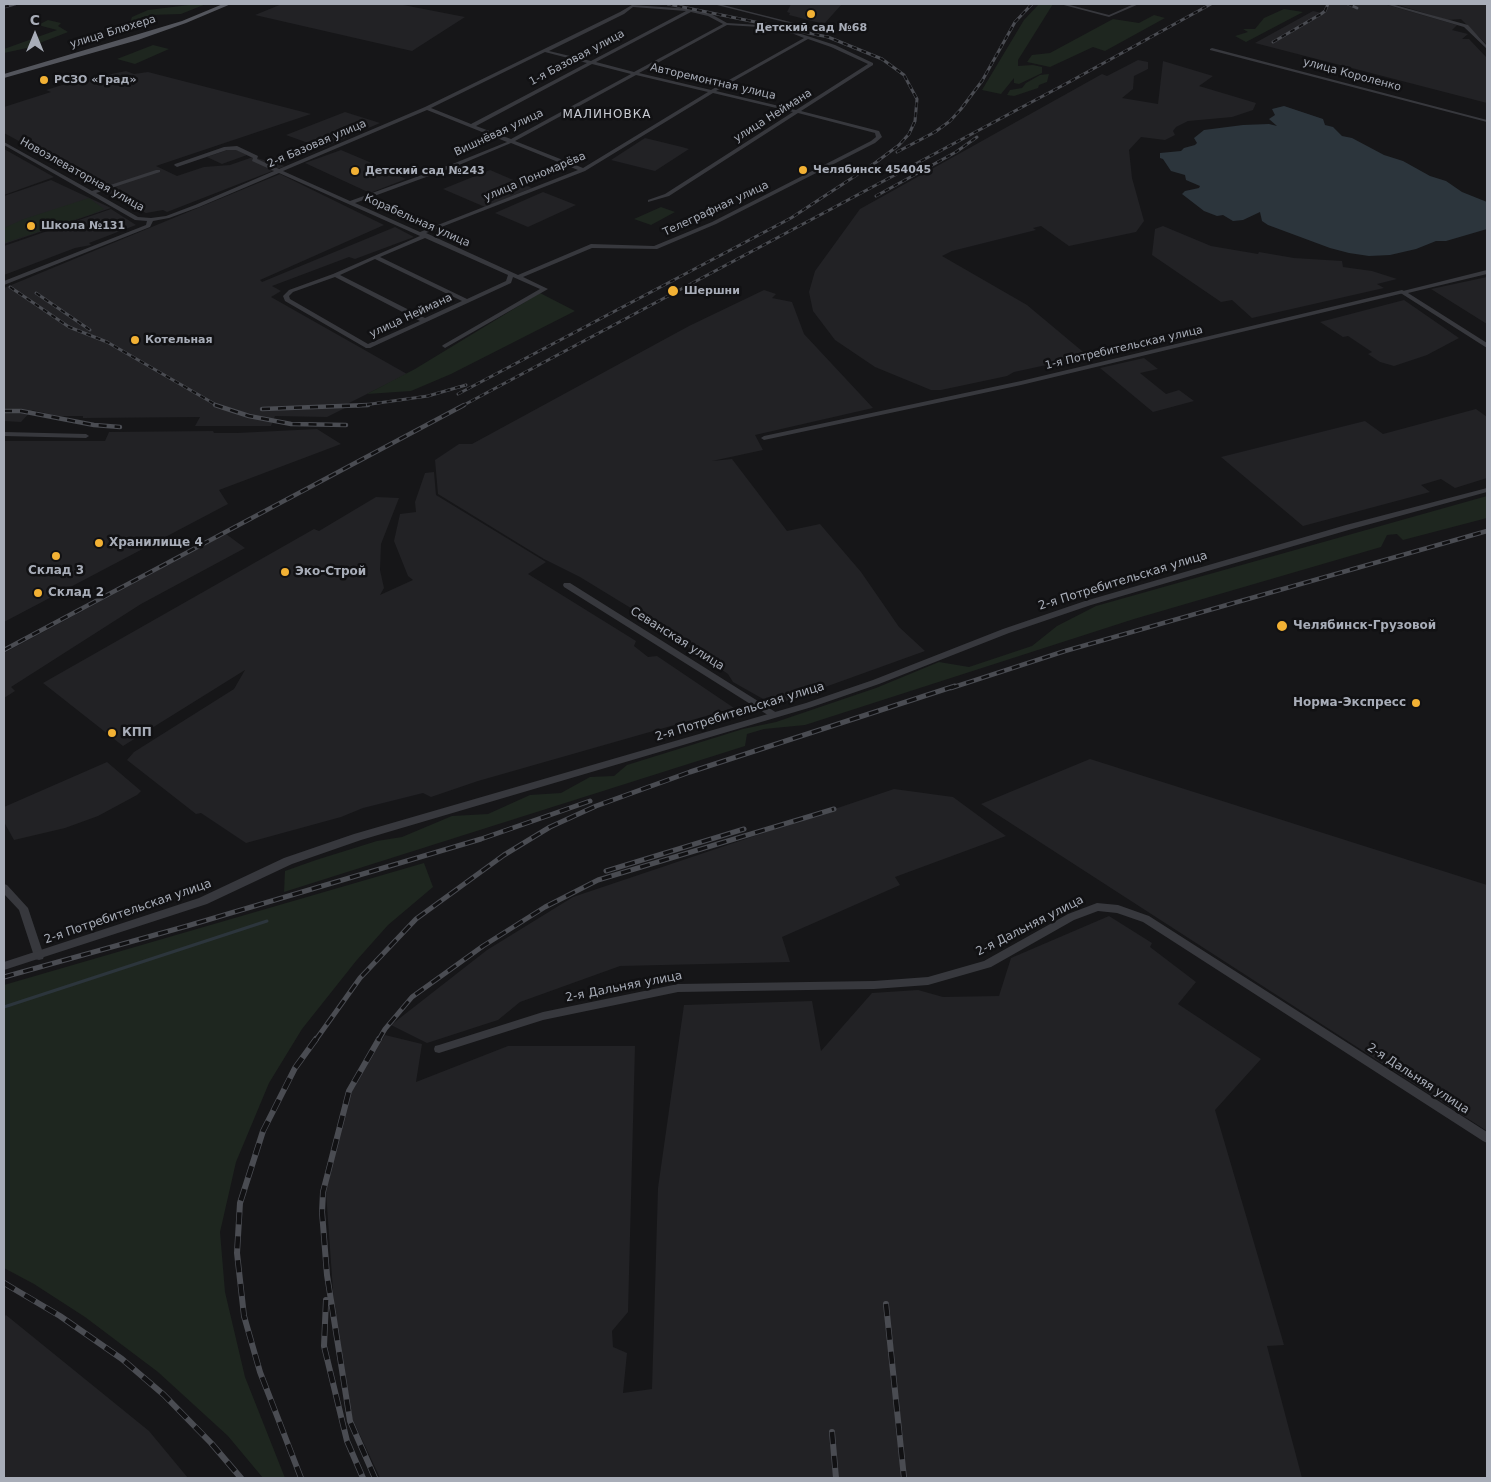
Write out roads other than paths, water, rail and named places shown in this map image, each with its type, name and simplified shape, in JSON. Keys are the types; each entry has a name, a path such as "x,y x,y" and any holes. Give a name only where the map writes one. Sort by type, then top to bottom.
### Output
{"main road":[{"name":"улица Блюхера","path":"4,75 169,22 218,4"},
{"name":"улица Блюхера","path":"4,75 151,32 228,4"}],"street":[{"path":"715,4 816,28"},
{"path":"1062,4 1109,16 1136,4"},
{"path":"1387,4 1466,26 1487,48"},
{"name":"2-я Базовая улица","path":"4,283 142,229 148,226 152,220 167,217 197,206 427,108 622,13 632,6 646,5 692,10"},
{"path":"692,10 709,15 726,24 777,29 807,38"},
{"name":"1-я Базовая улица","path":"473,125 692,10"},
{"name":"Вишнёвая улица","path":"352,202 457,164 510,142 726,24"},
{"name":"улица Пономарёва","path":"368,347 287,300 286,296 291,291 335,275 424,234 583,170 713,91 807,38"},
{"name":"улица Неймана","path":"650,201 667,195 871,64 832,46 807,38"},
{"name":"улица Короленко","path":"1212,48 1487,121"},
{"name":"Авторемонтная улица","path":"545,51 877,132"},
{"path":"427,108 583,170"},
{"name":"Телеграфная улица","path":"519,278 591,246 654,248 714,223 873,142 879,137 877,132"},
{"name":"Новоэлеваторная улица","path":"4,143 137,219 152,220"},
{"path":"178,165 231,147 256,157 254,160 281,171"},
{"path":"92,193 158,171"},
{"name":"Корабельная улица","path":"281,171 545,289 445,346"},
{"path":"376,257 467,302"},
{"name":"1-я Потребительская улица","path":"764,438 1021,383 1487,272"},
{"name":"улица Неймана","path":"368,347 510,282 511,274"},
{"path":"335,275 425,321"},
{"path":"1402,292 1487,346"},
{"path":"4,434 86,436"},
{"name":"2-я Потребительская улица","path":"4,966 203,901 288,861 358,837 774,715 876,682 1006,631 1088,603 1340,530 1487,490"},
{"name":"Севанская улица","path":"567,585 774,715"},
{"path":"4,888 22,908 39,956"},
{"name":"2-я Дальняя улица","path":"439,1049 543,1016 678,988 874,985 928,981 987,964 1071,917 1097,907 1118,909 1146,919 1487,1138"}],"waterway":[{"path":"4,1007 267,921"}],"railway":[{"path":"4,7 15,4"},
{"path":"458,394 791,218 875,163 899,145 909,134 915,121 917,99 904,75 882,59 828,37 668,4"},
{"path":"897,152 935,132 950,121 961,109 982,81 1015,22 1032,4"},
{"path":"462,406 1071,81 1211,4"},
{"path":"1273,42 1321,14 1325,11 1328,4"},
{"path":"1348,4 1357,8"},
{"path":"876,196 956,152 977,137"},
{"path":"10,287 69,327 107,342 218,406"},
{"path":"36,293 90,330"},
{"path":"363,405 428,396 466,385"},
{"path":"262,409 363,405"},
{"path":"357,406 363,405"},
{"path":"363,405 368,405"},
{"path":"4,650 464,405"},
{"path":"218,406 249,416 291,424 346,425"},
{"path":"4,411 21,411 94,425 120,427"},
{"path":"951,688 1065,651 1487,531"},
{"path":"315,1041 360,978 416,919 504,855 550,827 596,806 690,772 955,686"},
{"path":"4,977 187,926 481,839 590,801"},
{"path":"378,1041 385,1029 412,997 483,946 545,907 598,880 834,809"},
{"path":"606,871 744,829"},
{"path":"301,1478 260,1372 244,1316 237,1253 240,1203 263,1131 295,1068 316,1039"},
{"path":"375,1478 350,1421 327,1275 322,1212 323,1192 349,1091 379,1039"},
{"path":"4,1283 60,1316 122,1359 164,1395 211,1443 241,1478"},
{"path":"326,1300 324,1346 347,1441 363,1478"},
{"path":"886,1304 904,1478"},
{"path":"832,1432 836,1478"}],"place":[{"name":"Детский сад №68","path":"811,14"},
{"name":"РСЗО «Град»","path":"44,80"},
{"name":"Челябинск 454045","path":"803,170"},
{"name":"Детский сад №243","path":"355,171"},
{"name":"Школа №131","path":"31,226"},
{"name":"Шершни","path":"673,291"},
{"name":"Котельная","path":"135,340"},
{"name":"Хранилище 4","path":"99,543"},
{"name":"Склад 3","path":"56,556"},
{"name":"Эко-Строй","path":"285,572"},
{"name":"Склад 2","path":"38,593"},
{"name":"Челябинск-Грузовой","path":"1282,626"},
{"name":"Норма-Экспресс","path":"1416,703"},
{"name":"КПП","path":"112,733"}],"district":[{"name":"МАЛИНОВКА","path":"607,115"}]}
